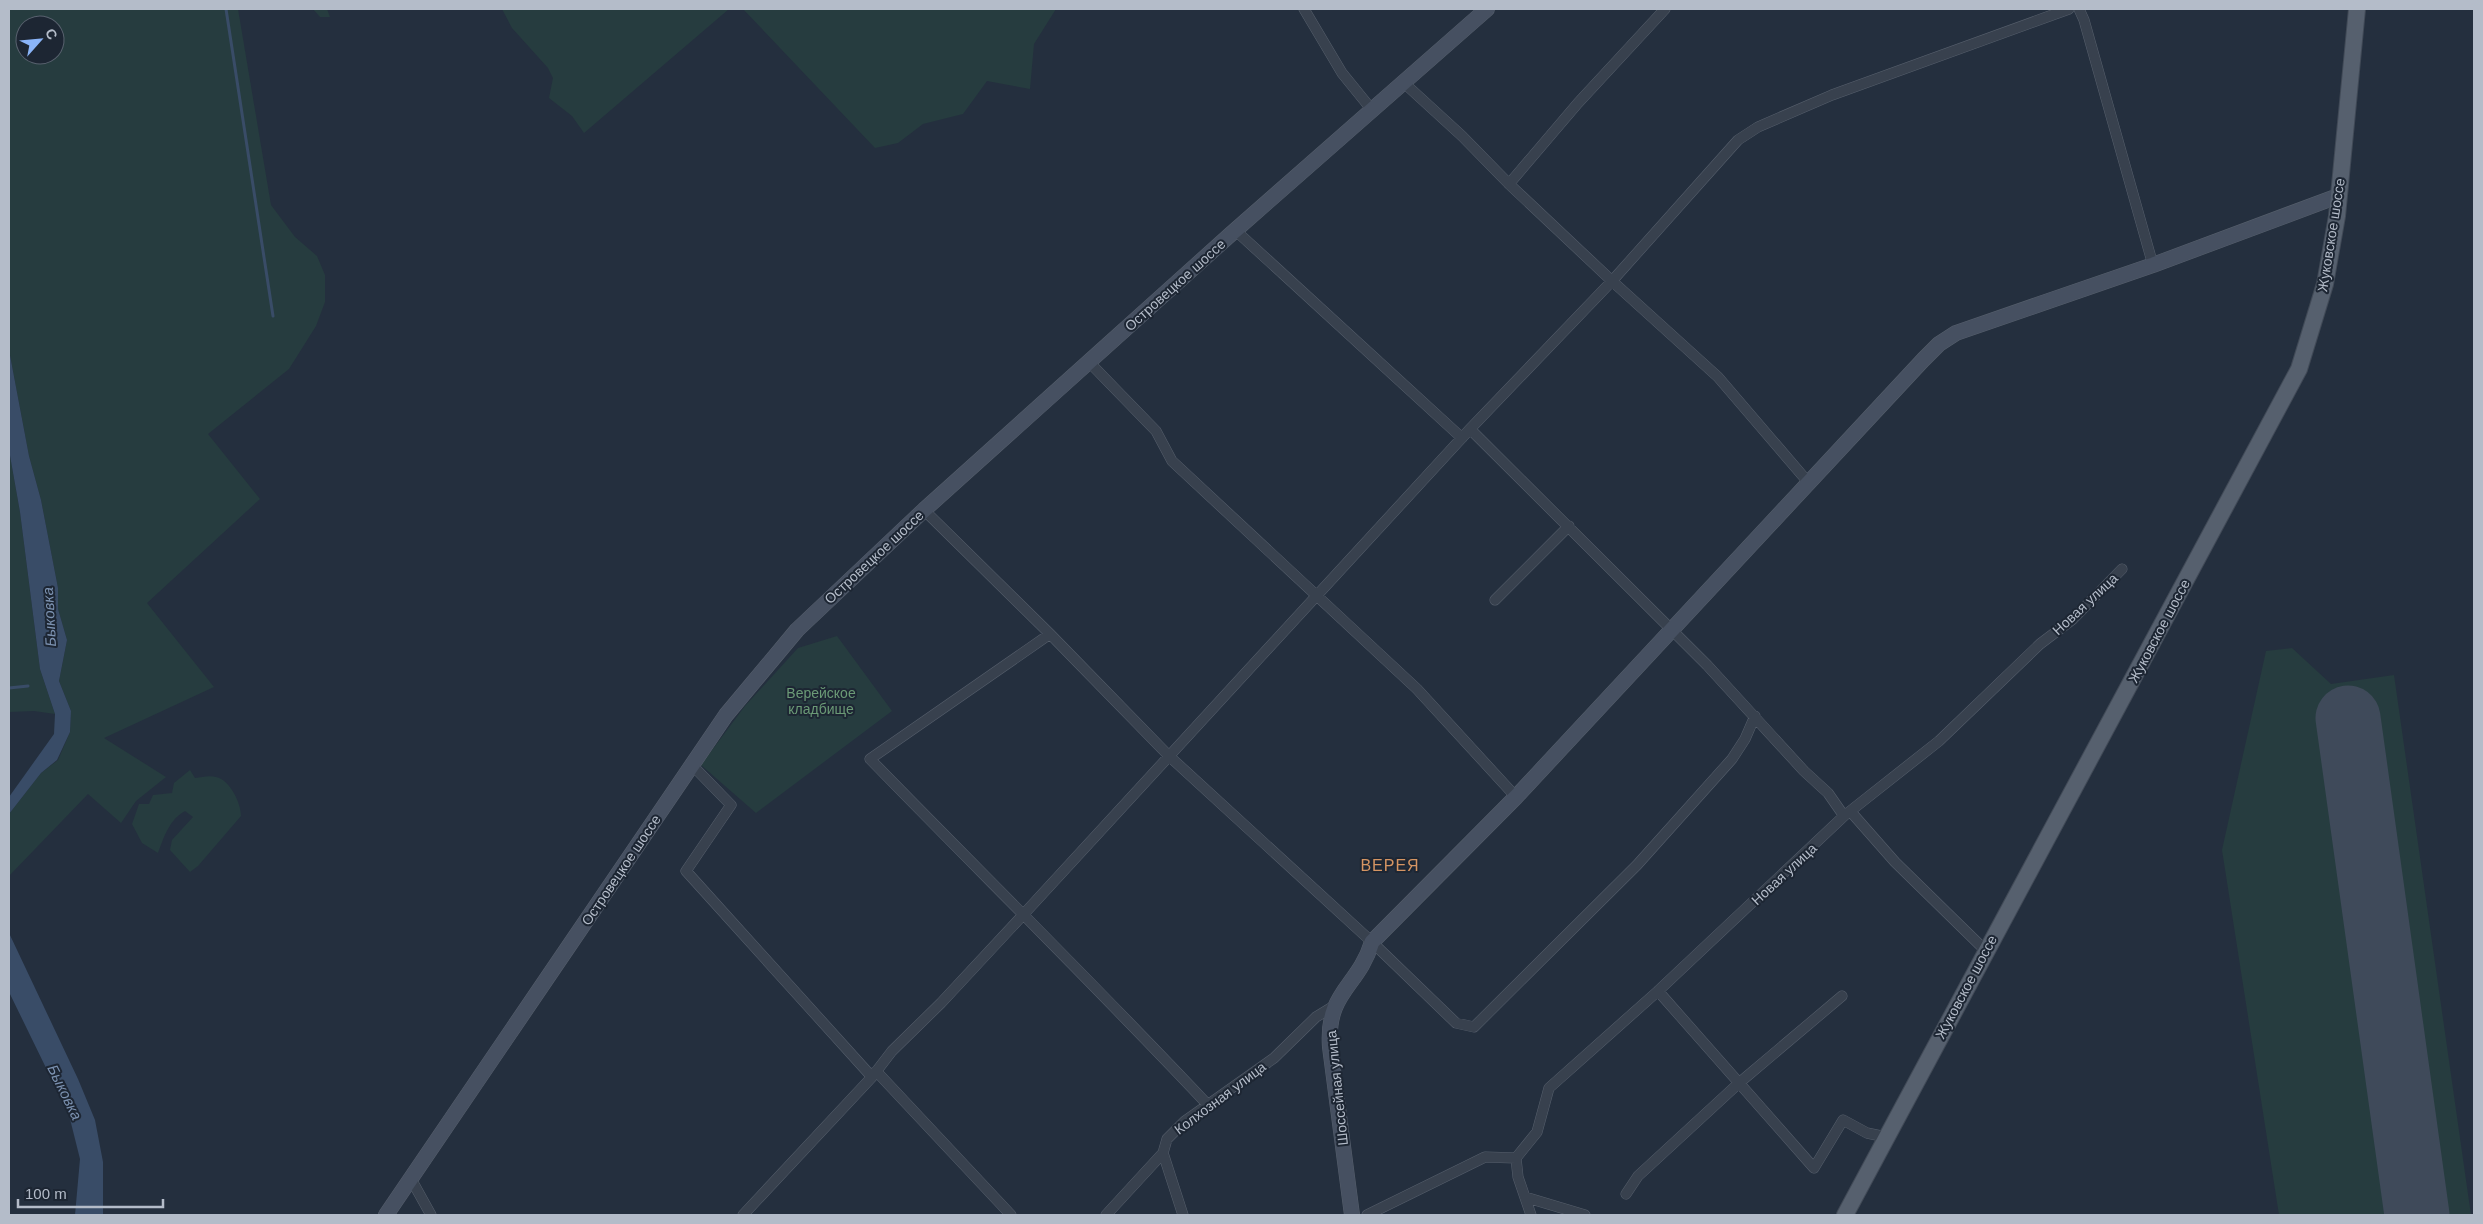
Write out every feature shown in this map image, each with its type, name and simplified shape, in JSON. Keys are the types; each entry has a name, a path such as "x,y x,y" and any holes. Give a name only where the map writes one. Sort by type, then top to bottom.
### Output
{"main road":[{"name":"Островецкое шоссе","path":"386,1215 726,715 797,630 924,510 1235,230 1487,9"},
{"name":"Жуковское шоссе","path":"1845,1215 2300,369 2325,284 2338,196 2357,9"},
{"path":"1372,942 1516,797 1808,482 1939,344 1956,333 2153,265 2338,196"},
{"name":"Шоссейная улица","path":"1352,1215 1330,1047 1330,1023 1334,1006 1364,964 1372,942"}],"street":[{"path":"1304,9 1342,73 1372,110"},
{"path":"1509,184 1578,103 1666,9"},
{"path":"742,1215 1022,916 1470,429 1612,281 1738,140 1758,127 1832,95 2069,9"},
{"path":"2078,9 2084,20 2153,265"},
{"path":"1403,82 1462,136 1509,184 1612,281 1718,377 1808,482"},
{"path":"1235,230 1462,438"},
{"path":"1089,362 1156,431 1172,460 1417,689 1516,797"},
{"path":"1470,429 1487,449 1569,526 1672,630 1755,716 1804,771 1986,951"},
{"path":"924,510 1050,634 1169,756 1372,942 1456,1023 1474,1027 1643,858 1732,759 1745,739 1755,716"},
{"path":"1495,600 1569,526"},
{"name":"Новая улица","path":"1516,1158 1537,1132 1549,1088 1658,991 1848,814 1939,741 2040,644 2073,619 2122,569"},
{"path":"1050,634 870,759 1022,916 1102,993 1208,1106"},
{"path":"692,765 731,805 686,871 874,1074 1011,1215"},
{"path":"1658,991 1814,1168 1843,1120 1867,1133 1886,1137"},
{"path":"1626,1194 1638,1176 1739,1083 1842,996"},
{"name":"Колхозная улица","path":"1106,1215 1163,1153 1163,1147 1174,1130 1274,1058 1316,1017 1334,1006"},
{"path":"1163,1153 1183,1215"},
{"path":"1367,1215 1486,1157 1516,1158 1518,1177 1531,1215"},
{"path":"411,1179 432,1215"},
{"path":"1525,1197 1585,1215"}],"green space":[{"path":"9,9 238,9 271,205 295,237 317,256 325,275 325,302 316,326 289,369 208,434 260,499 147,603 214,687 104,738 166,777 136,801 121,823 88,794 9,876 9,814 41,773 58,760 70,732 71,711 59,681 67,640 58,609 58,588 41,500 29,456 9,350"},
{"path":"313,9 327,9 330,17 320,17"},
{"path":"502,9 729,9 584,133 572,116 549,98 553,78 548,68 512,28"},
{"path":"743,9 1056,9 1034,44 1030,89 987,81 963,114 923,124 898,143 875,148"},
{"path":"9,450 20,512 40,669 55,714 34,711 9,712"},
{"name":"Верейское кладбище","path":"837,636 892,711 756,813 701,765 745,706 798,648"},
{"path":"2292,648 2331,684 2394,675 2471,1215 2279,1215 2222,850 2266,651"},
{"path":"190,770 195,778 214,776 226,783 237,799 241,816 198,866 190,872 170,850 172,840 193,817 185,811 175,819 162,841 158,853 142,843 132,824 139,804 149,804 153,795 172,793 174,783"}],"water":[{"name":"Быковка","path":"9,350 29,456 41,500 58,588 58,609 67,640 59,681 71,711 70,732 57,760 41,773 9,814 9,797 54,734 55,714 40,669 20,512 9,450"},
{"name":"Быковка","path":"9,933 78,1079 95,1120 103,1162 103,1215 75,1215 80,1159 69,1115 9,992"}],"waterway":[{"path":"226,9 273,316"},
{"path":"9,688 28,686"}],"runway":[{"path":"2348,718 2417,1215"}],"district":[{"name":"ВЕРЕЯ","path":"1390,865"}]}
